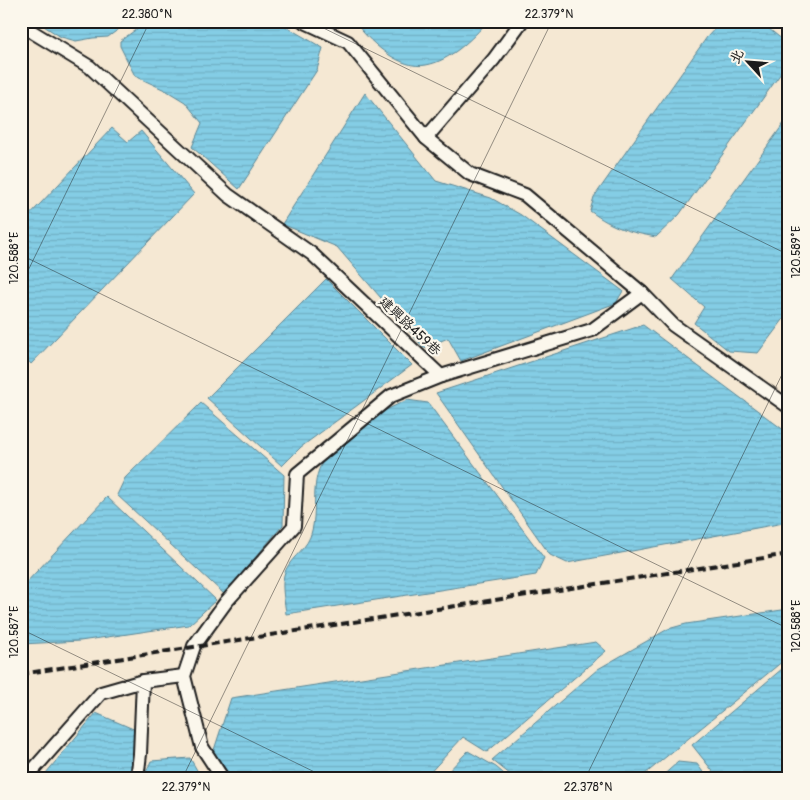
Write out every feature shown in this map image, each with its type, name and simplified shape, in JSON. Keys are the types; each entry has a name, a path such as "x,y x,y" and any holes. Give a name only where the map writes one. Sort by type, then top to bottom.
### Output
{"lane":[{"path":"303,21 348,42 426,138 470,174 525,196 642,293 674,325 789,408"},
{"path":"426,138 494,59 522,21"},
{"name":"建興路459巷","path":"21,25 90,66 228,196 312,254 441,376 391,396 297,474 294,526 226,602 194,646 184,676"},
{"path":"441,376 592,330 642,293"},
{"path":"25,779 101,693 143,681 184,676 202,747 223,779"},
{"path":"137,779 143,681"}],"water":[{"path":"36,21 130,21 108,37 76,41 61,37"},
{"path":"148,21 282,21 283,25 323,48 317,70 239,189 192,147 202,123 185,102 135,76 120,46 120,41"},
{"path":"358,21 488,21 468,42 444,59 426,65 416,65 397,60 379,48 358,26"},
{"path":"722,21 759,21 788,44 789,62 679,215 656,237 606,222 590,211 594,197 707,37"},
{"path":"365,93 436,181 491,198 521,215 623,291 616,303 461,361 448,338 424,348 337,247 282,224"},
{"path":"787,119 789,119 789,312 758,353 729,351 694,323 704,307 672,279"},
{"path":"112,128 128,142 141,131 194,194 31,364 21,353 21,224"},
{"path":"326,279 412,365 301,447 282,466 207,398"},
{"path":"643,325 789,434 789,522 567,563 550,555 436,393"},
{"path":"407,400 428,403 544,558 536,575 286,614 283,590 284,575 289,564 310,537 314,517 315,485 321,465 327,456 384,411"},
{"path":"201,403 284,475 283,525 224,594 117,495 125,478"},
{"path":"107,497 216,600 189,625 80,641 21,644 21,588"},
{"path":"789,609 789,656 639,779 516,779 492,760 598,669 668,629 686,624"},
{"path":"596,642 606,651 487,752 463,737 424,779 231,779 213,753 231,698"},
{"path":"789,663 789,779 719,779 692,745"},
{"path":"96,713 138,731 130,779 41,779"},
{"path":"468,751 496,767 510,779 441,779"},
{"path":"190,758 202,779 143,779 151,761"},
{"path":"678,762 697,764 708,779 659,779"}],"railway":[{"path":"21,674 789,554"}]}
